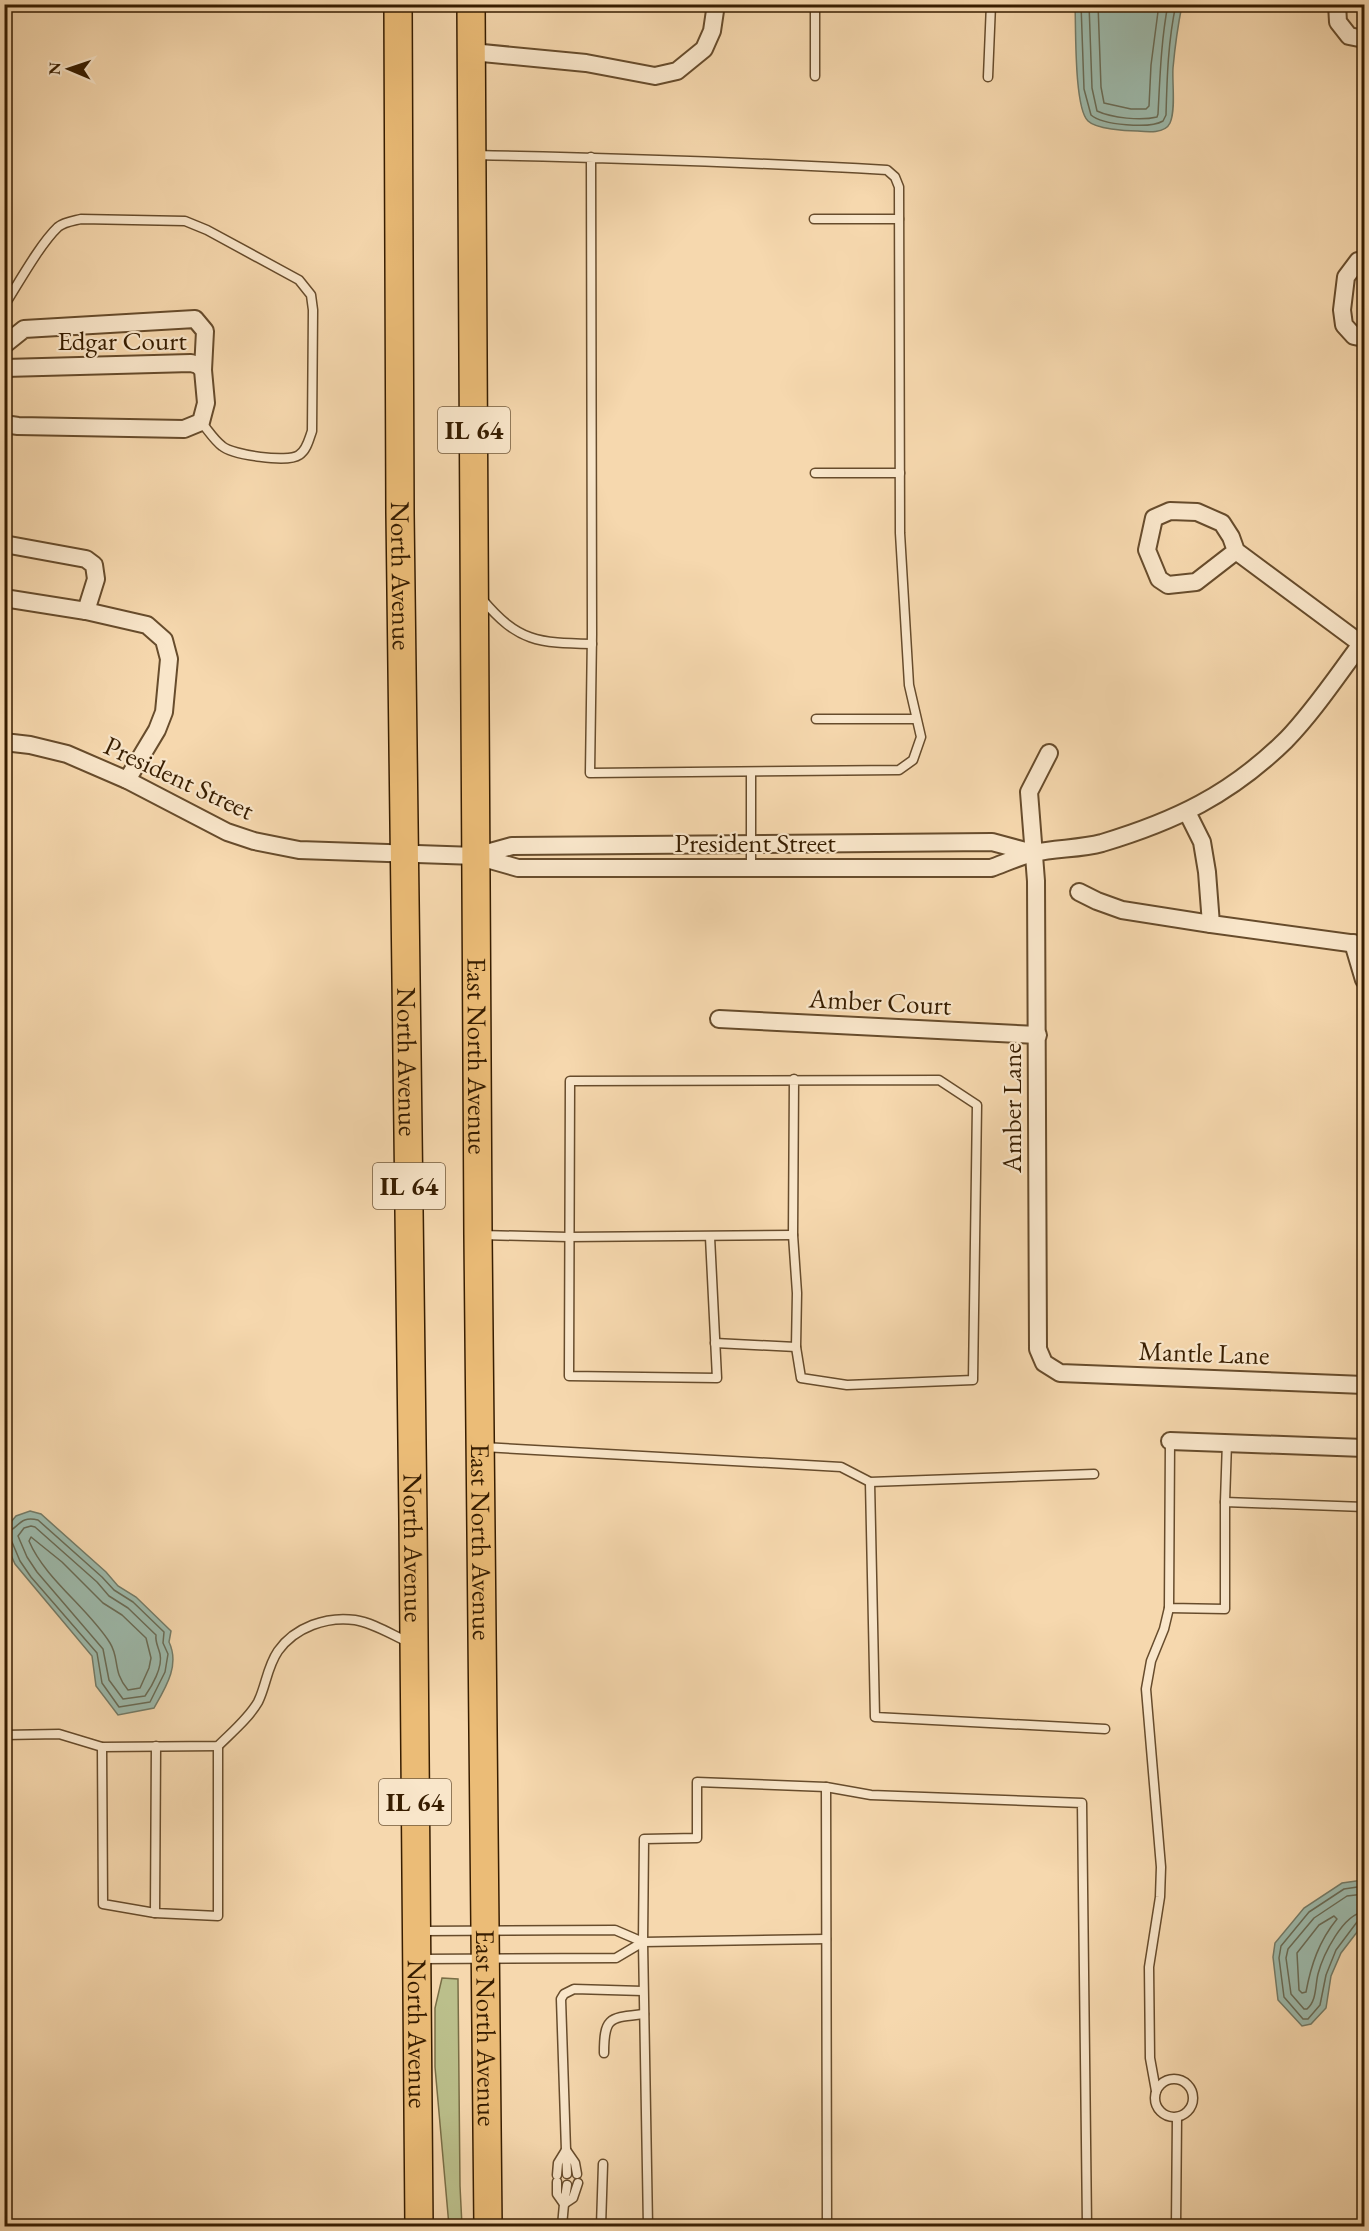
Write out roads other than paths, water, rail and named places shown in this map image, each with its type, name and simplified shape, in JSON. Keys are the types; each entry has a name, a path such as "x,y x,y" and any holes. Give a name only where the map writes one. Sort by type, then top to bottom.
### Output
{"main road":[{"name":"North Avenue","path":"398,4 400,513 414,1645 418,2226"},
{"name":"IL 64","path":"471,4 476,856"},
{"name":"East North Avenue","path":"476,856 488,2226"}],"street":[{"path":"472,52 586,63 655,76 677,71 704,49 712,31 716,4"},
{"path":"1337,4 1338,22 1348,36 1365,39"},
{"path":"1365,261 1358,261 1346,277 1342,310 1344,325 1354,336 1365,338"},
{"path":"5,344 24,329 195,319 205,331 203,370"},
{"name":"Edgar Court","path":"5,368 191,363 203,370 206,403 201,422"},
{"path":"4,424 184,429 201,422"},
{"path":"1236,551 1196,582 1168,585 1160,579 1147,550 1154,518 1170,511 1197,512 1222,523 1236,551 1364,643"},
{"path":"4,544 86,559 94,565 96,579 86,611"},
{"path":"4,598 86,611 147,625 164,640 169,658 164,712 157,730 127,780"},
{"name":"President Street","path":"4,742 30,745 67,754 127,780 226,832 254,841 299,850 476,856 518,868 991,868 1033,853 1097,844 1149,828 1187,812 1236,783 1286,739 1364,643"},
{"name":"Amber Lane","path":"1044,1363 1038,1349 1036,881 1029,792 1049,753"},
{"path":"1187,812 1202,842 1211,924"},
{"name":"President Street","path":"476,856 513,846 750,843 992,842 1033,853"},
{"path":"1079,892 1122,910 1359,944 1365,980"},
{"name":"Amber Court","path":"719,1019 1038,1035"},
{"name":"Mantle Lane","path":"1044,1363 1060,1373 1365,1385"},
{"path":"1170,1441 1365,1448"}],"lane":[{"path":"815,4 815,76"},
{"path":"988,77 991,4"},
{"path":"472,154 591,157 887,170 895,177 899,187 900,533 909,685 921,737 913,760 899,770 590,773 591,157"},
{"path":"4,306 40,250 59,226 81,219 185,221 207,230 299,280 311,296 313,310 312,431 307,446 298,456 287,458 233,452 223,447 201,422"},
{"path":"814,219 899,219"},
{"path":"815,473 900,473"},
{"path":"475,591 509,627 524,636 541,641 592,644"},
{"path":"816,719 915,719"},
{"path":"751,868 752,772"},
{"path":"710,1237 717,1378 569,1376 570,1081 794,1079 939,1080 977,1105 973,1380 847,1384 801,1378 796,1347 797,1293 793,1235 794,1079"},
{"path":"478,1235 568,1237 793,1235"},
{"path":"715,1343 796,1347"},
{"path":"1156,2091 1165,2081 1172,2079 1185,2082 1192,2092 1192,2105 1189,2111 1177,2117 1165,2116 1161,2112 1155,2102 1156,2091 1150,2058 1149,1967 1160,1897 1161,1867 1146,1689 1151,1660 1164,1629 1169,1608 1170,1441"},
{"path":"1169,1608 1225,1608 1227,1442"},
{"path":"481,1447 841,1467 870,1482 1094,1474"},
{"path":"870,1482 875,1717 1106,1729"},
{"path":"1226,1502 1365,1507"},
{"path":"102,1747 103,1904 154,1913 218,1917 218,1746 246,1718 258,1702 270,1666 279,1650 291,1637 309,1626 328,1620 355,1620 374,1626 414,1645"},
{"path":"4,1735 59,1734 102,1747 218,1746"},
{"path":"154,1913 156,1746"},
{"path":"648,2226 643,1942 645,1839 697,1838 697,1782 826,1787 871,1795 1083,1803 1087,2226"},
{"path":"826,1787 827,2226"},
{"path":"416,1931 615,1930 643,1942 826,1939"},
{"path":"416,1959 616,1958 643,1942"},
{"path":"564,2204 573,2198 577,2178 575,2163 566,2150 561,1999 564,1994 574,1989 644,1991"},
{"path":"604,2053 607,2025 615,2017 644,2014"},
{"path":"1176,2226 1177,2117"},
{"path":"564,2204 557,2194 560,2177 558,2163 566,2150"},
{"path":"601,2226 603,2164"},
{"path":"562,2226 567,2185"}],"water":[{"path":"1075,5 1182,5 1173,68 1173,111 1168,127 1155,132 1126,131 1104,128 1088,121 1083,113 1078,84"},
{"path":"30,1511 41,1514 106,1572 118,1586 136,1597 171,1631 169,1642 173,1659 172,1667 167,1684 154,1708 118,1715 96,1686 92,1656 15,1564 5,1542 5,1529 16,1516"},
{"path":"1363,1880 1364,1923 1341,1953 1331,1976 1326,2008 1311,2024 1302,2026 1278,2000 1273,1957 1275,1943 1304,1908 1342,1883"}]}
